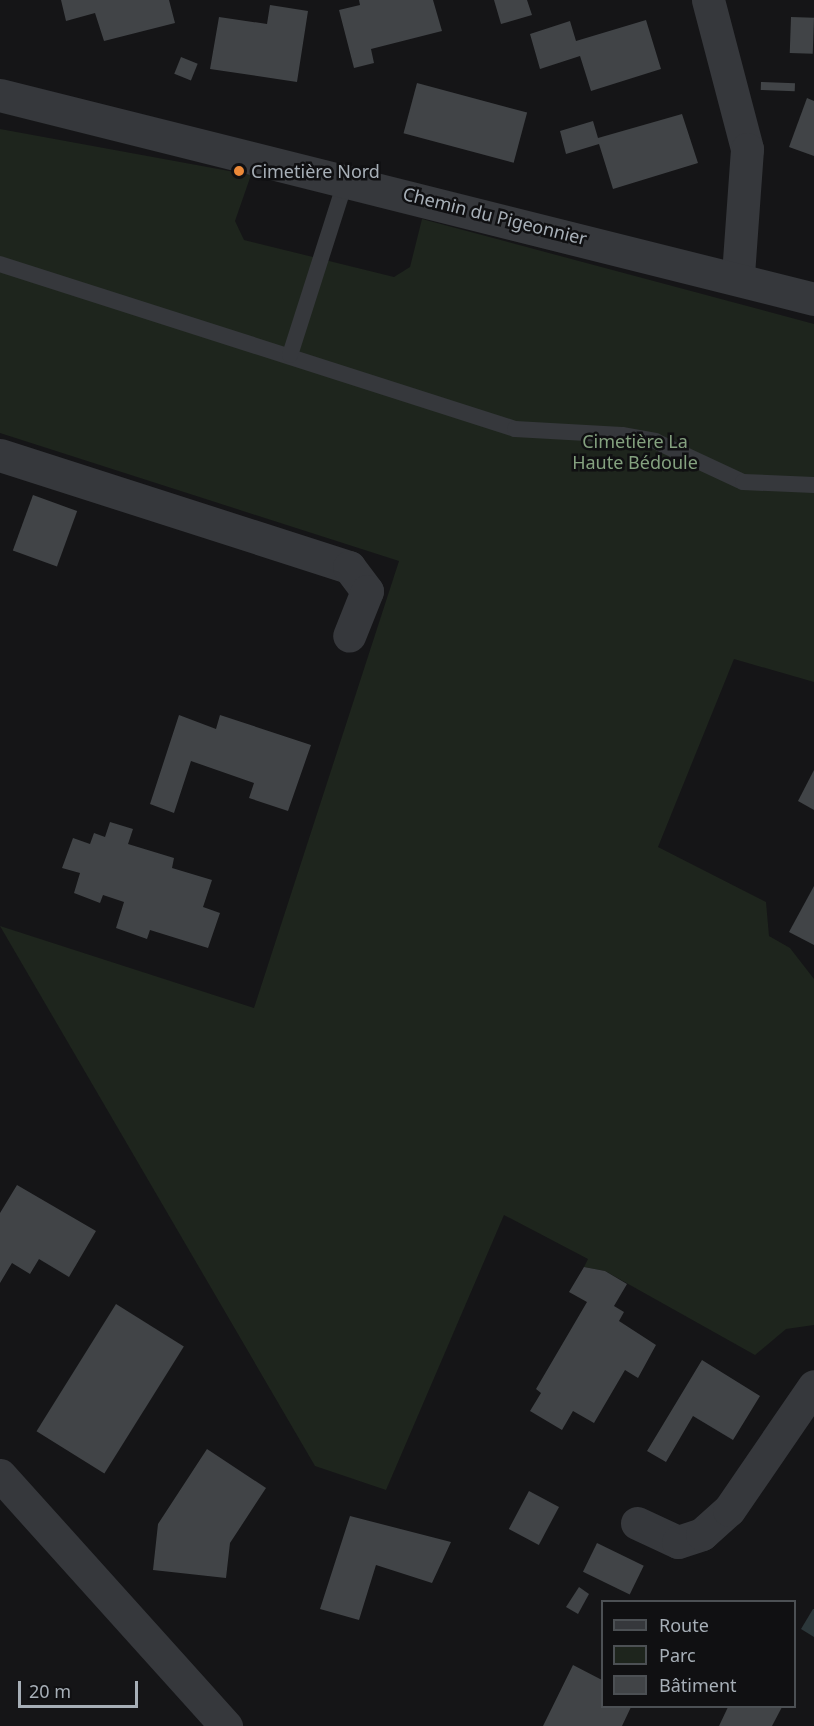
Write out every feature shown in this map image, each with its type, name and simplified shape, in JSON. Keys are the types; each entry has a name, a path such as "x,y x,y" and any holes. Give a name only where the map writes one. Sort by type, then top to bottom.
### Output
{"street":[{"path":"708,0 747,149 738,276"},
{"name":"Chemin du Pigeonnier","path":"0,95 738,276 814,299"},
{"path":"0,455 349,567 367,591 349,636"},
{"path":"637,1523 678,1542 702,1534 729,1510 814,1386"},
{"path":"0,1475 225,1726"}],"lane":[{"path":"290,355 346,179"},
{"path":"0,264 290,355 515,429 622,435 655,441 743,482 814,485"}],"green space":[{"name":"Cimetière La Haute Bédoule","path":"0,129 251,175 235,221 244,240 394,277 410,267 422,219 814,324 814,682 734,659 658,847 766,902 769,936 790,948 814,979 814,1325 786,1329 755,1355 605,1271 584,1267 588,1259 504,1215 386,1490 315,1466 0,926 254,1008 399,561 0,433"}],"shaded area":[{"path":"814,1609 814,1637 801,1629"}],"building":[{"path":"61,0 169,0 175,23 104,41 95,13 66,21"},
{"path":"359,0 433,0 442,31 371,49 374,63 354,68 339,10 360,5"},
{"path":"494,0 527,0 532,15 501,24"},
{"path":"270,5 308,11 297,82 210,69 219,17 267,24"},
{"path":"791,17 814,18 813,54 790,53"},
{"path":"646,20 661,69 591,91 580,56 540,69 530,34 570,21 576,41"},
{"path":"181,57 198,64 191,80 174,74"},
{"path":"761,82 795,83 795,91 761,90"},
{"path":"417,83 527,113 514,163 404,133"},
{"path":"807,98 814,101 814,156 789,147"},
{"path":"682,114 698,163 613,189 599,144 566,154 560,131 593,121 598,138"},
{"path":"33,495 77,511 57,567 13,550"},
{"path":"179,715 216,729 220,715 311,745 288,811 249,798 254,783 191,761 174,813 150,804"},
{"path":"814,770 814,810 798,801"},
{"path":"110,822 133,829 128,844 174,858 172,868 212,880 203,907 220,913 208,948 150,930 147,939 116,928 124,902 103,895 100,903 74,893 80,873 62,868 73,838 90,844 94,833 105,837"},
{"path":"814,886 814,945 789,932"},
{"path":"17,1185 96,1231 69,1277 39,1259 30,1274 12,1263 0,1283 0,1213"},
{"path":"584,1267 605,1271 627,1284 614,1306 624,1312 619,1321 656,1345 638,1378 625,1370 594,1423 573,1411 562,1430 530,1411 541,1393 536,1389 587,1302 569,1292"},
{"path":"116,1304 184,1346 104,1474 37,1431"},
{"path":"702,1360 760,1396 733,1440 693,1416 666,1462 647,1451"},
{"path":"207,1449 266,1488 230,1543 226,1578 153,1570 158,1524"},
{"path":"529,1491 559,1507 539,1545 509,1529"},
{"path":"350,1516 451,1542 432,1583 376,1565 359,1620 320,1609"},
{"path":"597,1543 644,1566 630,1595 583,1572"},
{"path":"579,1587 589,1594 578,1614 566,1607"},
{"path":"573,1665 601,1679 601,1708 631,1708 622,1726 543,1726"},
{"path":"728,1708 781,1708 772,1726 719,1726"}],"place":[{"name":"Cimetière Nord","path":"239,171"}]}
